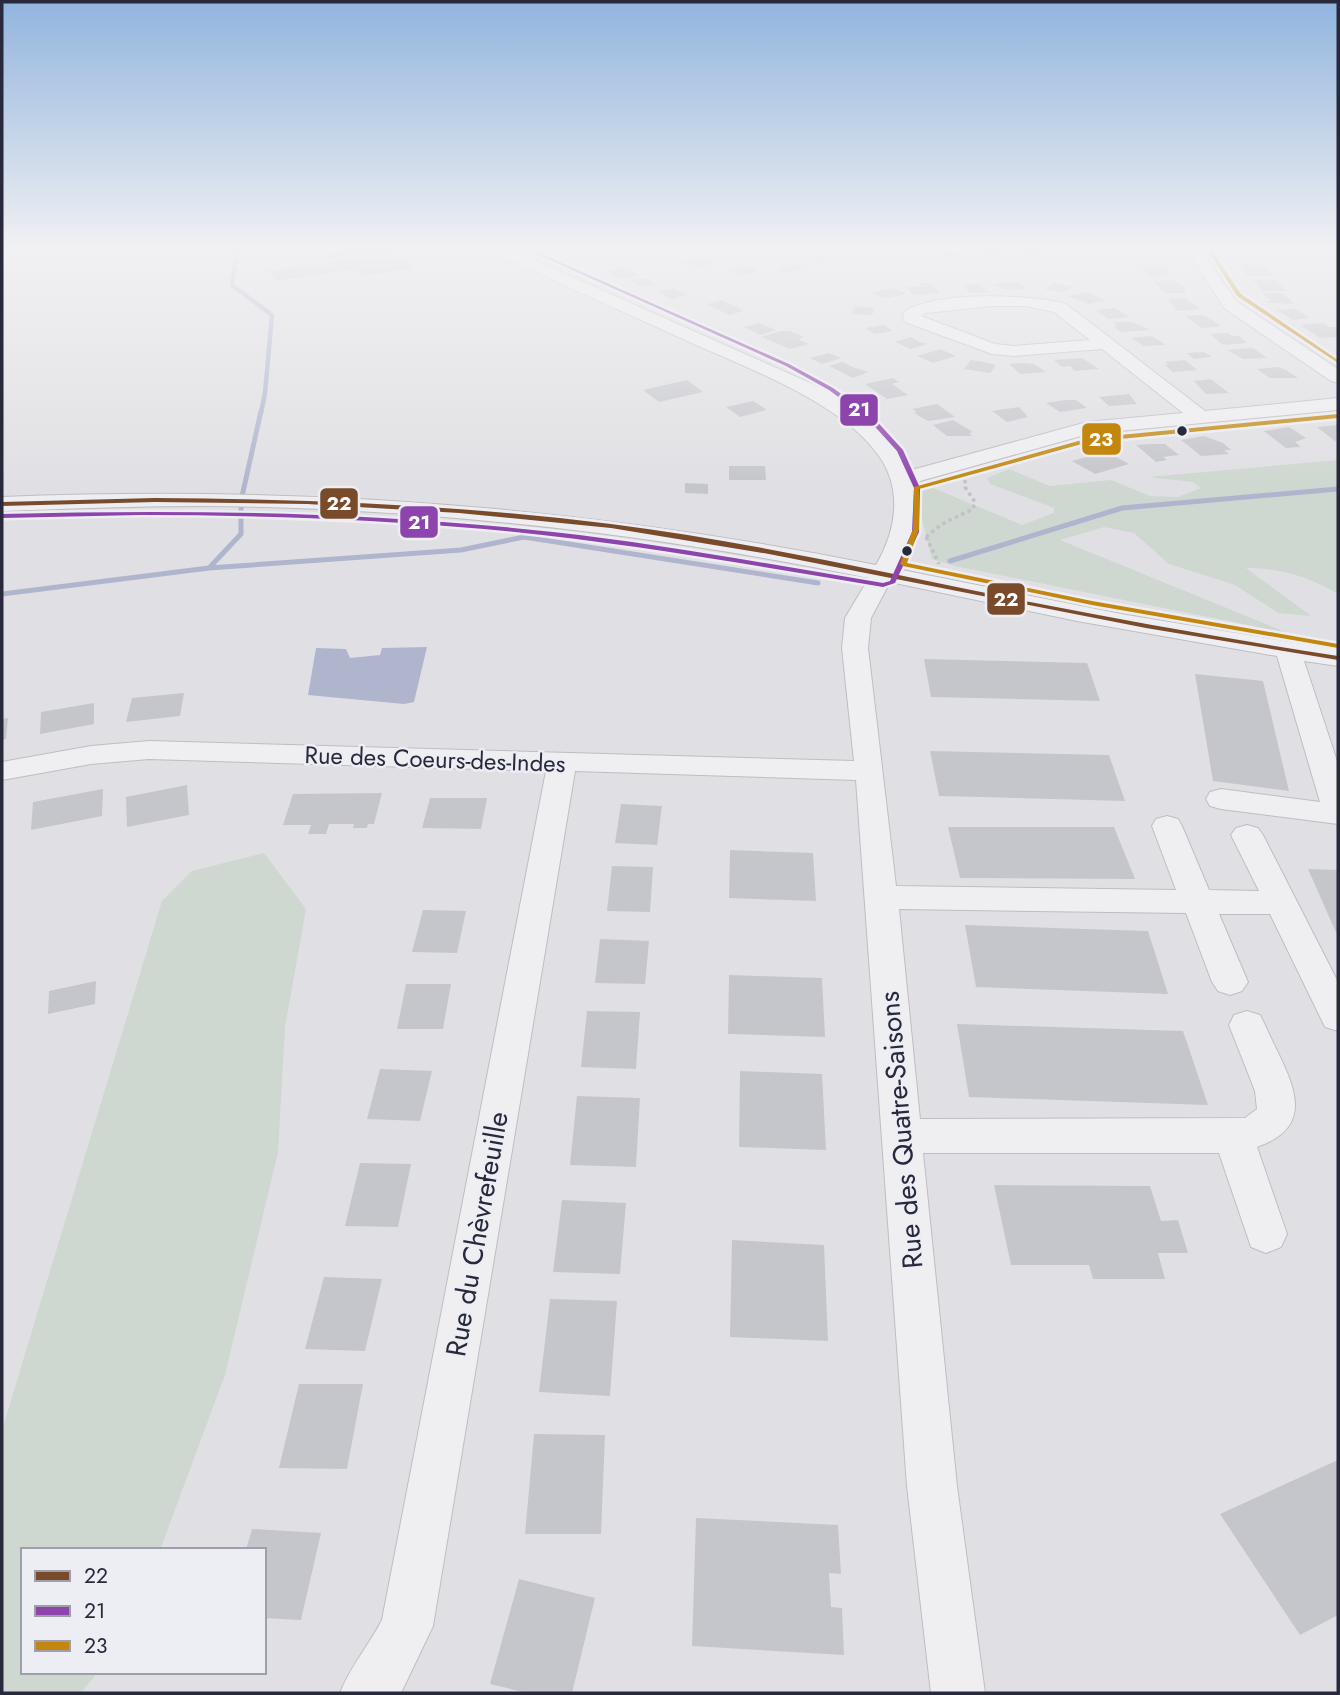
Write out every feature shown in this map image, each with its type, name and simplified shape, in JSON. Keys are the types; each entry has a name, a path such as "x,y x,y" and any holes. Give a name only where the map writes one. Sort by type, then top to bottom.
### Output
{"street":[{"path":"677,330 821,395 872,435 888,453 902,478 1087,428 1338,404"},
{"path":"938,330 992,349 1014,351 1105,344"},
{"path":"1088,330 1199,416"},
{"path":"1270,330 1338,377"},
{"name":"Rue des Quatre-Saisons","path":"902,478 906,506 900,544 859,618 855,632 870,771 932,1486 958,1693"},
{"path":"2,504 158,500 269,501 493,515 695,539 884,573 1103,618 1338,658"},
{"path":"1222,799 1338,812 1288,650"},
{"name":"Rue des Coeurs-des-Indes","path":"2,771 101,754 149,750 870,771"},
{"name":"Rue du Chèvrefeuille","path":"367,1693 384,1671 407,1626 562,764"},
{"path":"1167,826 1230,982"},
{"path":"1247,835 1338,1017"},
{"path":"881,897 1280,903"},
{"path":"901,1136 1251,1134 1266,1126 1277,1115 1274,1091 1247,1025"},
{"path":"1233,1136 1266,1234"}],"path":[{"path":"926,537 936,525 947,523 973,509 975,502 965,486 965,478 971,476 958,481"},
{"path":"924,528 942,568 937,584"}],"shaded area":[{"path":"1338,460 1338,594 1294,575 1246,568 1311,616 1278,613 1235,585 1169,564 1134,533 1104,527 1060,540 1288,633 955,566 932,559 919,507 921,483 1022,525 1054,513 1054,508 990,484 987,478 1009,469 1050,486 1111,480 1150,496 1178,497 1201,488 1193,482 1148,477"},
{"path":"264,853 306,909 285,1027 278,1152 225,1375 161,1548 21,1548 21,1674 96,1674 81,1693 2,1693 2,1430 162,901 192,871"}],"water":[{"path":"427,647 414,702 404,704 308,695 316,648 346,649 350,658 380,655 382,648"}],"building":[{"path":"751,330 776,330 761,335"},
{"path":"868,330 893,331 875,334"},
{"path":"1308,330 1337,330 1338,337 1320,338"},
{"path":"790,331 804,337 798,339 809,344 790,349 761,337"},
{"path":"1227,333 1239,336 1247,343 1223,345 1210,334"},
{"path":"1152,336 1166,345 1144,346 1131,338"},
{"path":"911,337 927,344 911,349 895,342"},
{"path":"1253,348 1267,358 1243,359 1227,350"},
{"path":"940,349 956,356 933,363 917,356"},
{"path":"1204,352 1212,357 1194,359 1186,353"},
{"path":"829,353 841,358 822,364 810,358"},
{"path":"1082,358 1099,369 1075,371 1070,366 1062,367 1054,360"},
{"path":"971,360 996,365 990,373 964,369"},
{"path":"1185,360 1197,370 1173,372 1165,365 1169,365 1165,362"},
{"path":"842,362 869,372 853,378 829,366"},
{"path":"1009,364 1034,364 1046,372 1020,374"},
{"path":"1278,367 1298,378 1270,378 1257,369"},
{"path":"893,378 899,382 892,384 908,395 887,399 865,384"},
{"path":"1211,379 1229,393 1206,394 1194,381"},
{"path":"687,380 703,392 659,402 643,390"},
{"path":"1129,394 1137,404 1109,406 1099,397"},
{"path":"1076,400 1087,408 1060,412 1046,403"},
{"path":"753,401 767,410 740,417 726,407"},
{"path":"937,404 955,417 928,421 912,409"},
{"path":"1019,407 1028,417 1007,422 992,411"},
{"path":"953,420 973,432 969,433 972,436 947,436 933,425"},
{"path":"1338,425 1336,442 1317,427"},
{"path":"1289,427 1306,438 1295,442 1301,447 1286,448 1264,431"},
{"path":"1204,436 1223,443 1231,450 1224,450 1229,454 1201,456 1181,440"},
{"path":"1165,444 1179,455 1163,457 1167,460 1156,462 1136,445"},
{"path":"1105,451 1129,464 1095,474 1072,461 1094,455 1090,453"},
{"path":"729,466 765,466 766,480 729,480"},
{"path":"685,483 708,484 708,494 685,493"},
{"path":"924,659 1087,663 1100,701 931,697"},
{"path":"1195,674 1263,681 1289,791 1213,781"},
{"path":"184,693 180,716 126,722 132,698"},
{"path":"94,703 94,724 40,734 41,712"},
{"path":"8,718 6,739 2,740 2,719"},
{"path":"930,751 1109,755 1125,801 939,796"},
{"path":"187,785 189,815 127,827 126,797"},
{"path":"103,789 102,816 31,830 33,802"},
{"path":"382,793 374,824 368,824 367,828 353,828 354,824 329,824 326,834 308,834 311,825 283,825 293,794"},
{"path":"430,798 487,798 481,829 422,828"},
{"path":"621,804 662,806 657,845 615,843"},
{"path":"948,827 1114,827 1135,879 960,878"},
{"path":"730,850 813,853 816,901 729,898"},
{"path":"612,866 653,867 650,912 607,911"},
{"path":"1308,869 1338,870 1338,937"},
{"path":"423,910 466,911 457,953 412,952"},
{"path":"965,925 1148,931 1168,994 976,987"},
{"path":"600,939 649,941 645,984 595,983"},
{"path":"729,975 822,978 825,1037 728,1034"},
{"path":"96,981 95,1004 48,1014 49,991"},
{"path":"406,984 451,984 443,1029 397,1029"},
{"path":"587,1011 640,1012 636,1069 581,1067"},
{"path":"957,1024 1183,1031 1208,1105 969,1097"},
{"path":"380,1069 432,1071 420,1121 367,1119"},
{"path":"740,1071 822,1074 826,1150 739,1147"},
{"path":"577,1096 640,1098 636,1167 570,1165"},
{"path":"360,1163 411,1164 398,1227 345,1226"},
{"path":"994,1185 1150,1186 1161,1221 1178,1220 1188,1253 1158,1253 1165,1279 1093,1279 1089,1265 1011,1265"},
{"path":"562,1200 626,1203 620,1274 553,1272"},
{"path":"732,1240 824,1245 828,1341 730,1337"},
{"path":"324,1277 382,1279 365,1351 305,1349"},
{"path":"550,1299 617,1301 610,1396 539,1392"},
{"path":"299,1384 363,1384 347,1469 279,1468"},
{"path":"534,1434 605,1435 601,1534 525,1534"},
{"path":"1338,1460 1338,1615 1300,1635 1220,1514"},
{"path":"696,1518 838,1525 841,1574 829,1573 831,1607 842,1608 844,1655 692,1646"},
{"path":"252,1529 321,1533 301,1620 266,1618 266,1548 247,1548"},
{"path":"519,1579 595,1598 572,1693 527,1693 490,1684"}],"waterway":[{"path":"261,413 271,330"},
{"path":"209,568 241,534 241,501 261,411"},
{"path":"950,561 1122,508 1338,489"},
{"path":"209,568 461,550 524,537 818,583"},
{"path":"2,594 209,568"}],"transit line":[{"name":"21","path":"2,516 140,513 278,515 484,527 595,539 883,585 893,582 916,532 917,488 900,450 870,418 831,389 788,365 711,330"},
{"name":"23","path":"1291,330 1338,362"},
{"name":"23","path":"1338,416 1089,440 916,488 916,529 903,564 1092,603 1338,646"},
{"name":"22","path":"2,504 155,500 307,502 459,511 611,526 769,552 1108,619 1338,658"}]}
